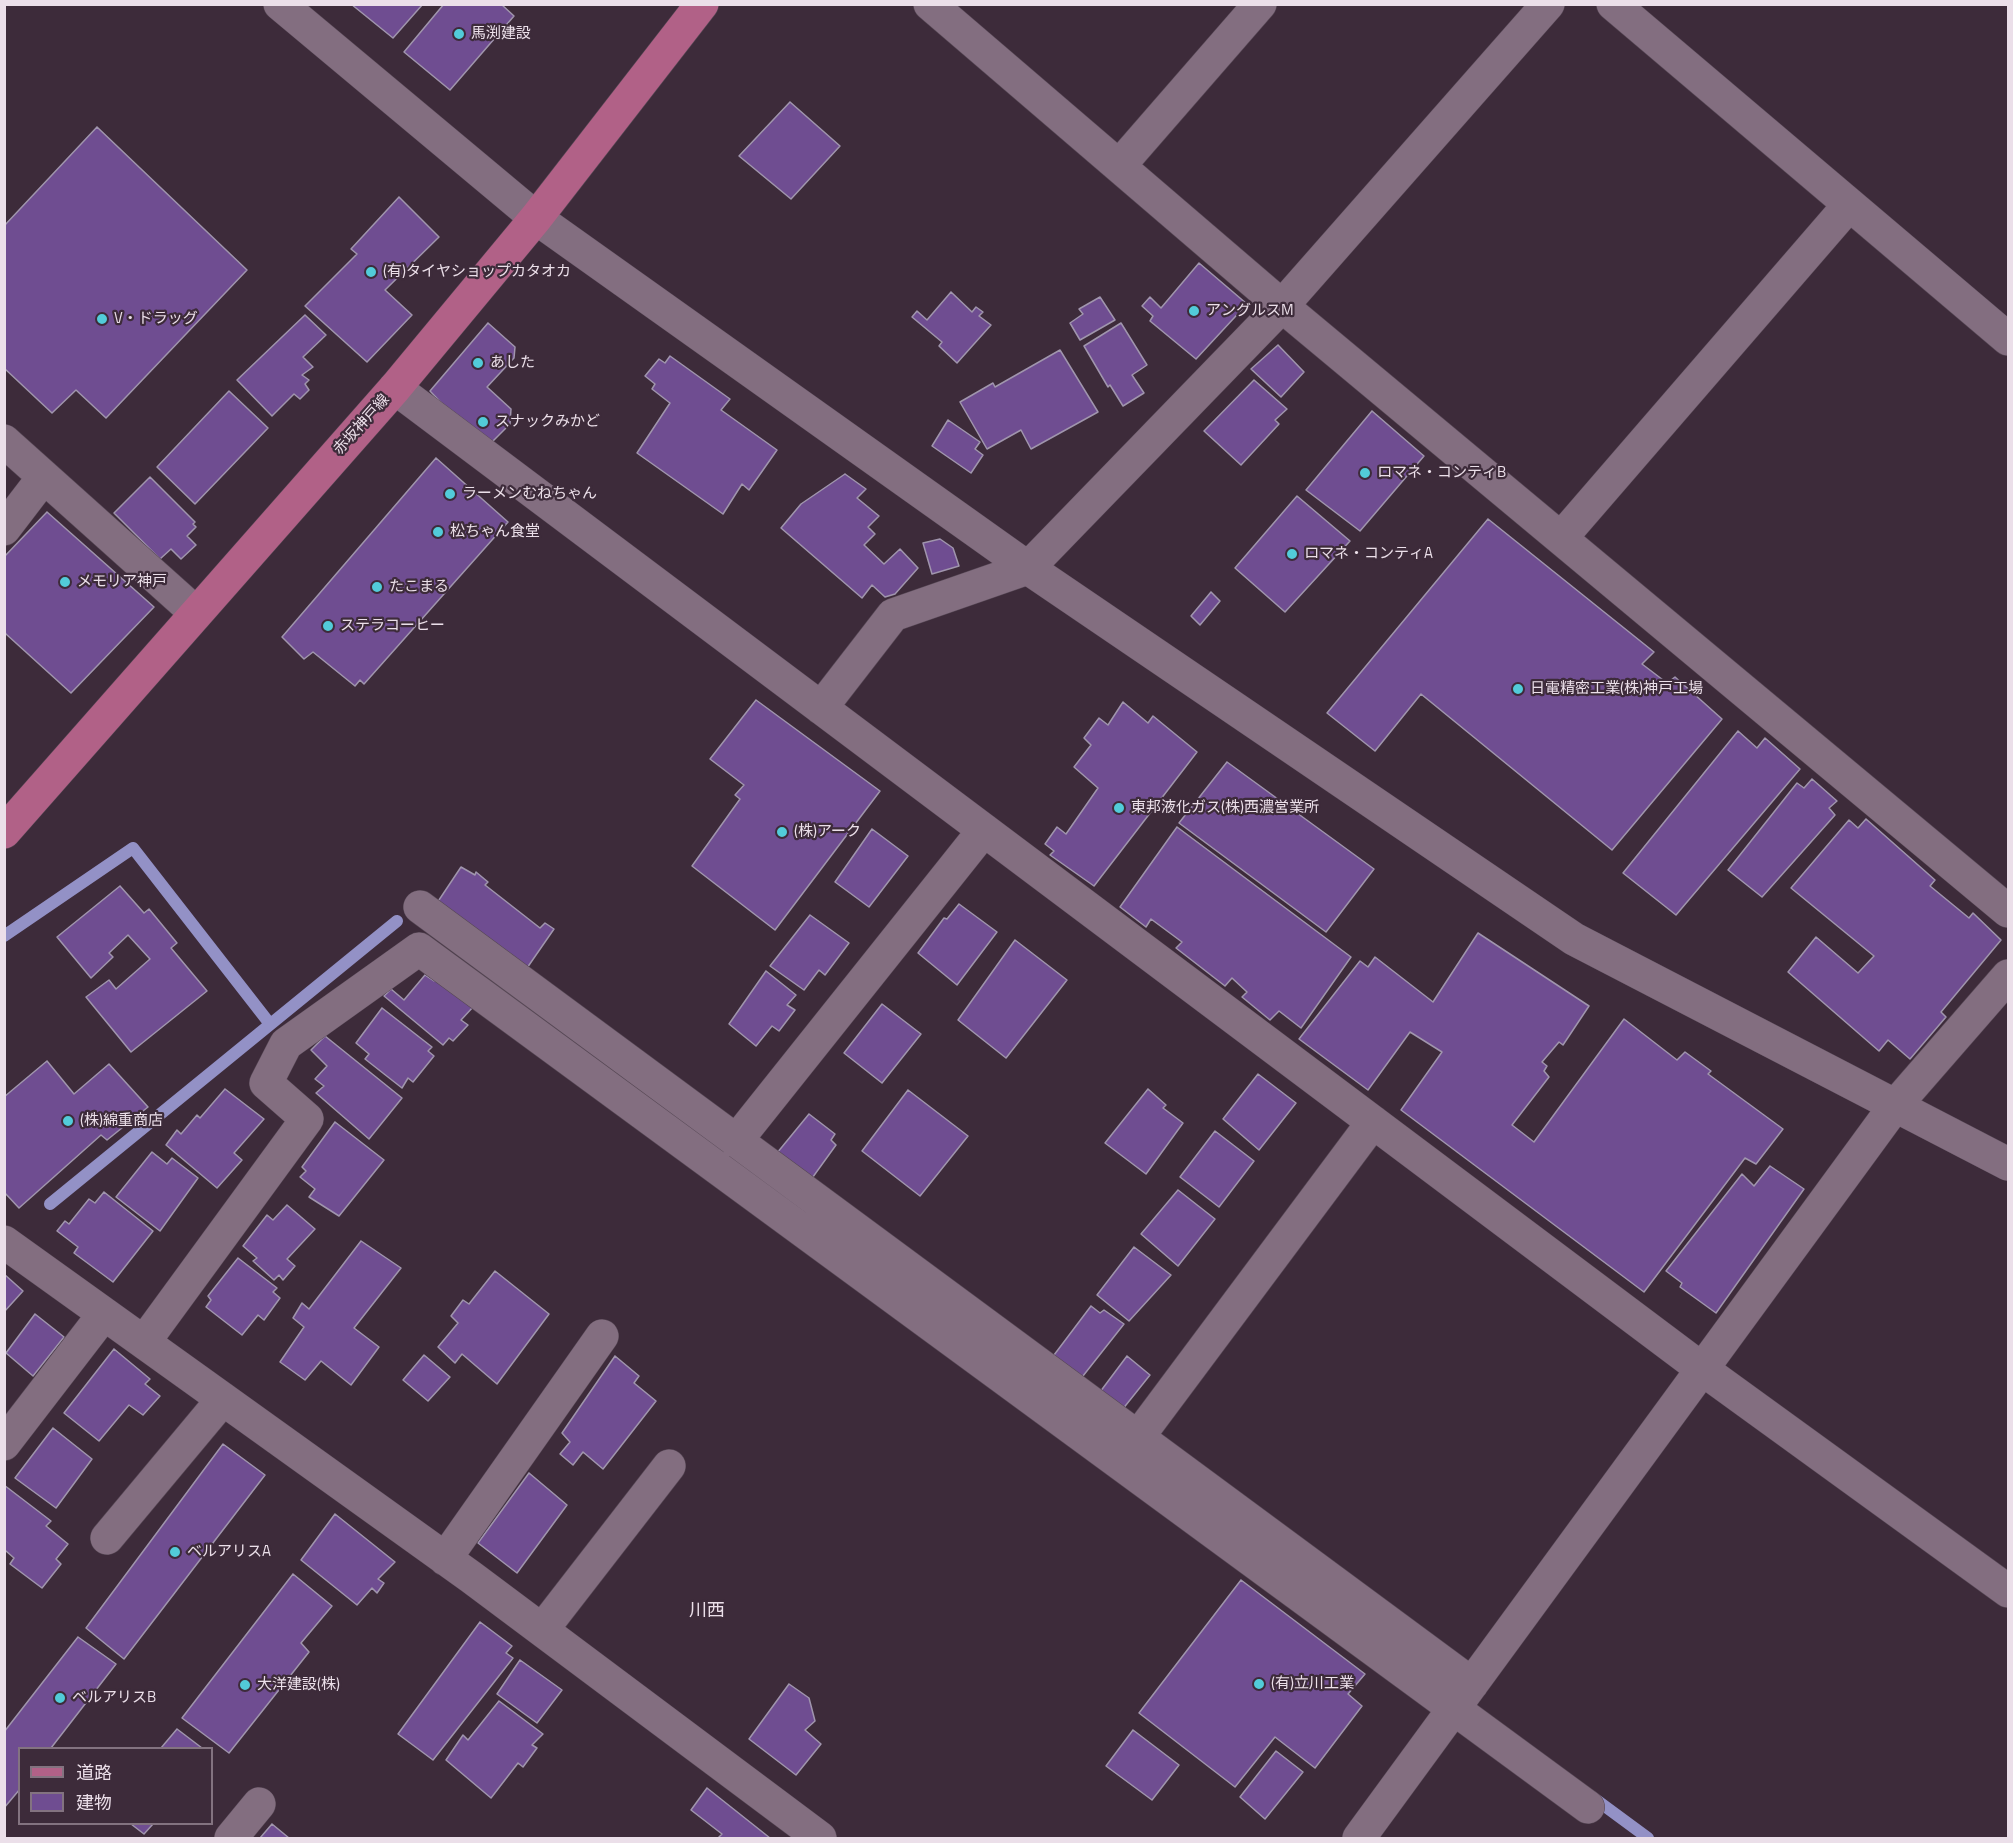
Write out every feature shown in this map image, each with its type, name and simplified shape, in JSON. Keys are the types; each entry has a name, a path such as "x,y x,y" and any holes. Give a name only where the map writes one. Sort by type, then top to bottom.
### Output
{"main road":[{"name":"赤坂神戸線","path":"4,832 394,388 536,218 702,4"}],"street":[{"path":"280,4 536,218 1028,568 1574,939 1894,1107 2008,1164"},
{"path":"930,4 1282,306 2008,910"},
{"path":"1119,166 1260,4"},
{"path":"821,708 893,615 1028,568 1282,306 1548,4"},
{"path":"1613,4 2008,339"},
{"path":"1561,538 1849,205"},
{"path":"394,388 1702,1369 2008,1591"},
{"path":"4,441 196,613"},
{"path":"4,529 43,478"},
{"path":"736,1141 984,830"},
{"path":"420,907 1138,1437 1463,1696 1588,1807"},
{"path":"144,1342 307,1119 266,1083 286,1044 419,950 1463,1696"},
{"path":"1359,1839 1894,1107 2008,976"},
{"path":"1138,1437 1373,1122"},
{"path":"4,1242 445,1559 820,1839"},
{"path":"4,1444 104,1314"},
{"path":"445,1559 602,1336"},
{"path":"107,1538 223,1399"},
{"path":"542,1630 669,1466"},
{"path":"231,1839 259,1804"}],"building":[{"path":"351,4 423,4 393,38"},
{"name":"馬渕建設","path":"444,4 501,4 514,16 450,90 404,52"},
{"path":"790,102 840,146 791,199 739,156"},
{"name":"V・ドラッグ","path":"97,127 247,270 106,418 76,390 52,413 4,368 4,226"},
{"name":"(有)タイヤショップカタオカ","path":"399,197 439,237 385,290 412,315 367,362 305,306 357,254 351,249"},
{"name":"アングルスM","path":"1199,263 1247,304 1196,359 1150,321 1153,316 1142,306 1150,297 1161,308"},
{"path":"951,292 972,312 976,307 983,312 979,316 991,325 957,363 939,346 942,342 912,317 917,311 927,320"},
{"path":"1100,297 1115,320 1080,340 1070,323 1083,314 1079,309"},
{"path":"305,315 326,335 303,357 313,367 302,375 309,380 305,384 309,390 300,399 294,394 272,416 237,380"},
{"path":"488,323 515,347 514,358 487,387 511,409 510,424 485,449 430,391"},
{"path":"1121,323 1147,365 1132,375 1144,393 1123,406 1110,385 1108,387 1084,346"},
{"path":"1278,345 1304,372 1281,397 1251,369"},
{"path":"1060,350 1098,412 1031,449 1021,430 987,449 960,402 993,383 995,387"},
{"path":"670,356 730,399 721,410 777,450 749,490 742,484 723,514 637,453 670,403 652,389 655,384 645,376 659,359 665,363"},
{"path":"1254,380 1287,409 1275,420 1279,424 1241,465 1204,431"},
{"path":"229,391 268,428 195,504 157,467"},
{"name":"ロマネ・コンティB","path":"1372,411 1424,456 1360,531 1306,490"},
{"path":"948,420 980,442 975,449 983,455 971,473 932,446"},
{"path":"436,458 508,522 364,684 360,680 355,686 313,652 304,659 282,637"},
{"path":"845,474 866,489 857,498 879,516 868,527 875,534 864,545 884,564 900,549 918,568 895,594 885,597 872,585 862,598 781,528 801,504"},
{"path":"150,477 195,522 193,524 196,527 187,536 196,545 181,559 171,549 160,559 114,513"},
{"name":"ロマネ・コンティA","path":"1297,496 1350,541 1285,612 1235,568"},
{"name":"メモリア神戸","path":"47,512 154,607 71,693 4,630 4,557"},
{"name":"日電精密工業(株)神戸工場","path":"1488,519 1654,652 1642,664 1667,683 1675,677 1722,719 1612,850 1421,694 1375,751 1327,713"},
{"path":"940,539 953,548 959,566 932,574 923,543"},
{"path":"1211,592 1220,601 1200,625 1191,616"},
{"name":"(株)アーク","path":"756,700 880,791 775,930 692,866 740,799 735,795 744,785 710,759"},
{"name":"東邦液化ガス(株)西濃営業所","path":"1123,702 1148,723 1153,716 1197,752 1094,886 1050,855 1054,851 1045,844 1057,827 1066,834 1098,788 1074,767 1091,745 1084,738 1099,718 1108,725"},
{"path":"1738,731 1757,748 1765,738 1800,769 1676,915 1623,873"},
{"path":"1227,762 1374,869 1326,932 1179,823"},
{"path":"1812,779 1837,801 1829,808 1835,815 1762,897 1728,870 1797,783 1804,788"},
{"path":"1866,819 1935,880 1930,886 1969,918 1973,913 2001,940 1941,1012 1946,1017 1910,1059 1888,1040 1879,1051 1788,972 1816,937 1858,973 1874,956 1791,888 1849,820 1858,828"},
{"path":"1177,827 1351,957 1301,1028 1279,1011 1270,1020 1242,997 1247,992 1232,978 1225,986 1176,948 1182,942 1151,919 1146,927 1120,907"},
{"path":"872,829 908,856 869,907 835,882"},
{"path":"461,867 475,875 476,872 488,882 485,885 540,928 545,923 554,929 527,968 437,903"},
{"path":"120,886 144,913 149,909 177,943 171,948 207,991 131,1052 86,997 109,980 116,989 150,959 128,935 109,953 113,957 91,978 57,937"},
{"path":"959,904 997,932 957,985 918,953 944,918 947,919"},
{"path":"810,915 849,943 825,975 819,970 804,990 770,966"},
{"path":"1478,933 1589,1006 1563,1045 1559,1042 1542,1062 1547,1066 1544,1071 1549,1077 1512,1125 1534,1142 1624,1019 1677,1060 1685,1052 1711,1071 1708,1074 1783,1129 1756,1164 1745,1158 1644,1292 1401,1110 1442,1052 1410,1032 1368,1090 1299,1039 1360,961 1368,967 1375,957 1433,1002"},
{"path":"1015,940 1067,980 1006,1058 958,1020"},
{"path":"766,971 796,995 787,1005 795,1010 779,1031 772,1026 756,1046 729,1024"},
{"path":"425,975 434,981 439,976 474,1006 461,1020 468,1025 453,1041 449,1038 443,1045 384,996 391,989 404,1000"},
{"path":"882,1004 921,1034 882,1083 844,1053"},
{"path":"382,1008 432,1047 428,1051 434,1056 413,1082 408,1078 402,1088 365,1059 369,1054 356,1043"},
{"path":"325,1036 402,1098 369,1139 316,1093 324,1086 315,1079 327,1066 311,1050"},
{"name":"(株)綿重商店","path":"47,1061 74,1094 109,1064 148,1107 107,1140 101,1135 19,1208 4,1192 4,1097"},
{"path":"1258,1074 1296,1103 1259,1150 1223,1119"},
{"path":"225,1089 264,1119 234,1153 242,1160 217,1188 166,1145 177,1130 181,1134 197,1115 200,1118"},
{"path":"1148,1089 1166,1105 1163,1108 1183,1123 1146,1174 1105,1143"},
{"path":"908,1090 968,1136 920,1196 862,1151"},
{"path":"809,1114 835,1134 831,1140 836,1145 810,1181 777,1153"},
{"path":"335,1122 384,1160 339,1216 309,1197 315,1189 300,1177 306,1171 302,1167"},
{"path":"1215,1131 1254,1161 1219,1207 1180,1177"},
{"path":"152,1152 167,1164 172,1158 198,1178 160,1231 116,1197"},
{"path":"1770,1166 1804,1189 1716,1313 1680,1287 1682,1283 1666,1271 1742,1174 1754,1186"},
{"path":"1178,1190 1215,1219 1178,1266 1141,1234"},
{"path":"104,1192 153,1231 113,1282 74,1253 78,1247 57,1231 65,1221 69,1224 89,1199 95,1203"},
{"path":"287,1205 315,1229 287,1259 295,1266 283,1280 279,1275 274,1280 253,1261 257,1258 243,1246 267,1215 273,1220"},
{"path":"361,1241 401,1268 354,1328 379,1347 351,1385 321,1361 305,1380 280,1362 304,1327 293,1318 302,1303 309,1309"},
{"path":"1134,1247 1171,1275 1129,1321 1097,1295"},
{"path":"238,1258 277,1288 273,1292 280,1298 264,1320 258,1315 242,1335 206,1307 211,1300 208,1296"},
{"path":"495,1271 549,1314 497,1384 462,1354 455,1363 438,1347 458,1323 451,1316 463,1300 469,1304"},
{"path":"4,1274 23,1291 4,1312"},
{"path":"1091,1306 1100,1313 1104,1310 1124,1324 1079,1381 1051,1359"},
{"path":"35,1314 64,1337 33,1376 6,1353"},
{"path":"114,1349 150,1379 145,1384 160,1396 143,1415 129,1405 99,1441 64,1413"},
{"path":"424,1355 450,1377 428,1401 403,1380"},
{"path":"615,1356 639,1376 634,1383 656,1401 603,1469 583,1452 573,1465 560,1454 570,1442 562,1433"},
{"path":"1127,1356 1150,1375 1122,1410 1100,1392"},
{"path":"53,1428 92,1459 56,1508 15,1478"},
{"name":"ベルアリスA","path":"223,1444 265,1475 124,1659 86,1628"},
{"path":"529,1473 567,1505 517,1573 478,1543"},
{"path":"4,1485 51,1521 46,1526 68,1544 56,1559 61,1564 42,1588 10,1564 14,1558 6,1551 4,1553"},
{"path":"335,1514 395,1562 378,1579 384,1583 377,1593 372,1588 357,1605 301,1560"},
{"name":"大洋建設(株)","path":"293,1574 332,1606 301,1643 309,1652 229,1753 182,1718"},
{"name":"(有)立川工業","path":"1241,1580 1365,1674 1348,1694 1362,1706 1315,1768 1275,1737 1235,1787 1139,1713"},
{"path":"480,1622 512,1646 506,1653 513,1658 433,1760 398,1734"},
{"name":"ベルアリスB","path":"78,1637 116,1664 52,1747 18,1747 18,1791 4,1808 4,1732"},
{"path":"520,1660 562,1690 537,1723 497,1694"},
{"path":"789,1684 809,1698 815,1721 805,1730 821,1744 796,1775 749,1739"},
{"path":"499,1701 543,1734 532,1745 537,1748 523,1767 518,1763 491,1798 446,1760 463,1735 468,1740"},
{"path":"177,1729 201,1747 162,1747"},
{"path":"1133,1730 1179,1765 1152,1800 1106,1766"},
{"path":"1276,1751 1303,1772 1265,1819 1240,1797"},
{"path":"707,1788 770,1838 718,1838 722,1834 691,1810"},
{"path":"272,1824 289,1838 260,1838"},
{"path":"132,1825 152,1825 144,1834"}],"waterway":[{"path":"4,936 133,848 270,1024"},
{"path":"50,1204 397,921"},
{"path":"1591,1796 1648,1838"}],"place":[{"name":"馬渕建設","path":"459,34"},
{"name":"(有)タイヤショップカタオカ","path":"371,272"},
{"name":"アングルスM","path":"1194,311"},
{"name":"V・ドラッグ","path":"102,319"},
{"name":"あした","path":"478,363"},
{"name":"スナックみかど","path":"483,422"},
{"name":"ロマネ・コンティB","path":"1365,473"},
{"name":"ラーメンむねちゃん","path":"450,494"},
{"name":"松ちゃん食堂","path":"438,532"},
{"name":"ロマネ・コンティA","path":"1292,554"},
{"name":"メモリア神戸","path":"65,582"},
{"name":"たこまる","path":"377,587"},
{"name":"ステラコーヒー","path":"328,626"},
{"name":"日電精密工業(株)神戸工場","path":"1518,689"},
{"name":"東邦液化ガス(株)西濃営業所","path":"1119,808"},
{"name":"(株)アーク","path":"782,832"},
{"name":"(株)綿重商店","path":"68,1121"},
{"name":"ベルアリスA","path":"175,1552"},
{"name":"(有)立川工業","path":"1259,1684"},
{"name":"大洋建設(株)","path":"245,1685"},
{"name":"ベルアリスB","path":"60,1698"}],"district":[{"name":"川西","path":"707,1612"}]}
